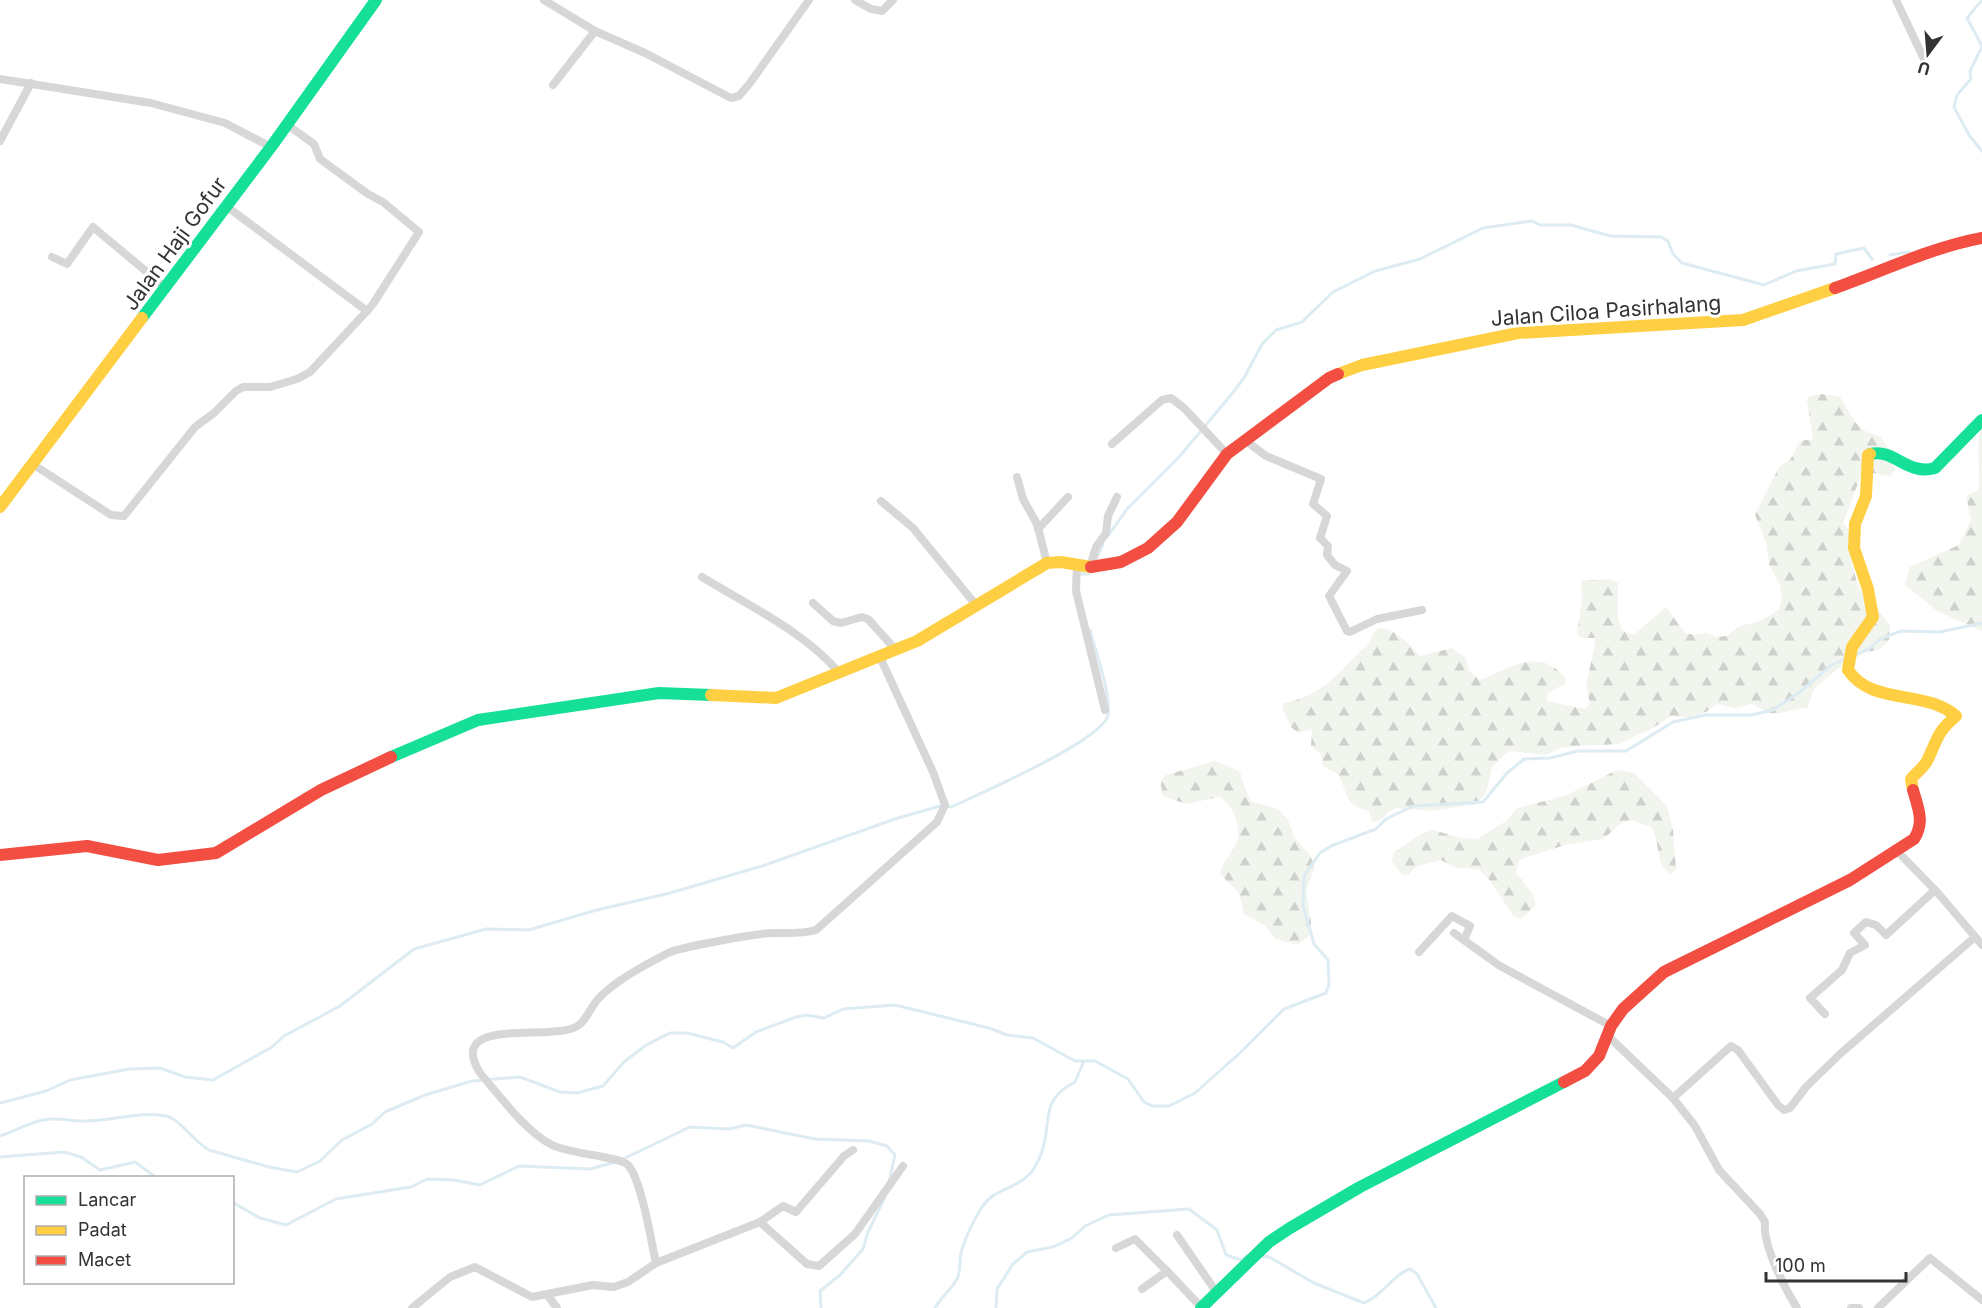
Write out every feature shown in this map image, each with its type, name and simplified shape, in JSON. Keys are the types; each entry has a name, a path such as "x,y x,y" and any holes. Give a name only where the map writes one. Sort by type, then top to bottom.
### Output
{"main road":[{"name":"Jalan Haji Gofur","path":"0,507 34,465 272,147 286,124 376,0"},
{"name":"Jalan Ciloa Pasirhalang","path":"1047,563 1103,567 1121,562 1148,548 1177,522 1227,454 1329,378 1362,365 1518,333 1743,320 1810,298 1890,265 1956,243 1982,238"},
{"path":"1201,1308 1269,1242 1290,1228 1371,1182 1585,1071 1599,1056 1623,1009 1664,972 1850,880 1898,852 1921,830 1921,813 1911,779 1927,762 1933,743 1943,726 1956,716 1945,707 1868,689 1851,677 1847,667 1852,646 1873,617 1868,589 1854,548 1855,524 1866,496 1866,459 1878,453 1920,472 1927,472 1935,468 1982,420"},
{"path":"0,855 87,846 107,848 158,860 216,853 321,790 421,742 478,720 659,693 769,699 840,674 879,655 917,641 1047,563"}],"street":[{"path":"544,0 595,31 733,98 739,96 750,83 809,0"},
{"path":"855,0 871,9 882,11 892,0"},
{"path":"1896,0 1924,59"},
{"path":"553,85 595,31"},
{"path":"0,80 30,83 161,106 225,123 272,147"},
{"path":"0,141 30,83"},
{"path":"34,465 111,515 124,516 195,427 214,413 236,391 243,387 270,387 297,380 310,372 367,311 419,232 383,202 368,194 320,159 314,144 286,124"},
{"path":"226,206 367,311"},
{"path":"52,257 67,264 93,227 166,288"},
{"path":"1112,444 1162,400 1171,398 1184,408 1227,454"},
{"path":"1245,441 1266,456 1321,479 1313,504 1327,516 1320,538 1328,546 1327,555 1335,565 1347,571 1329,596 1347,631 1377,620 1422,610"},
{"path":"1017,477 1023,499 1038,529 1047,563"},
{"path":"1038,529 1068,497"},
{"path":"1090,567 1096,547 1106,533 1108,516 1117,497"},
{"path":"881,501 913,528 976,605"},
{"path":"1077,564 1076,591 1105,710"},
{"path":"702,577 824,656 840,674"},
{"path":"813,603 833,621 841,623 862,617 868,620 895,649"},
{"path":"656,1263 644,1211 630,1168 618,1160 563,1149 542,1138 480,1073 472,1061 472,1050 479,1040 490,1035 542,1034 576,1028 599,997 616,984 670,952 775,933 796,935 816,930 886,865 937,822 945,805 933,772 879,655"},
{"path":"1898,852 1935,890 1982,945"},
{"path":"1825,1014 1810,998 1842,970 1850,953 1865,945 1854,933 1866,922 1876,925 1886,935 1935,890"},
{"path":"1419,952 1452,916 1470,926 1464,940"},
{"path":"1454,933 1500,966 1610,1032 1673,1098 1695,1126 1719,1170 1765,1222 1764,1232 1781,1280 1797,1308"},
{"path":"1673,1098 1731,1046 1738,1050 1778,1105 1784,1110 1790,1108 1806,1087 1840,1054 1975,937"},
{"path":"412,1308 450,1277 475,1267 492,1274 527,1296 548,1296 593,1285 614,1287 628,1282 656,1263 760,1222 783,1206 794,1212 800,1209 844,1156 853,1150"},
{"path":"760,1222 807,1264 819,1266 855,1234 903,1166"},
{"path":"1177,1235 1217,1293"},
{"path":"1116,1248 1135,1239 1201,1308"},
{"path":"1878,1308 1930,1258 1982,1300"},
{"path":"1142,1289 1167,1271"},
{"path":"548,1296 558,1308"},
{"path":"1851,1308 1859,1308"}],"green space":[{"path":"1822,394 1840,397 1855,422 1865,431 1881,437 1890,452 1895,470 1890,476 1867,472 1860,478 1843,523 1852,533 1849,552 1858,586 1890,625 1889,640 1881,649 1854,655 1814,689 1808,707 1781,713 1769,713 1752,704 1735,708 1717,704 1706,712 1689,717 1671,716 1653,728 1618,744 1563,747 1546,755 1509,751 1492,767 1486,793 1476,804 1432,811 1396,808 1388,812 1383,819 1372,823 1369,811 1350,802 1338,774 1323,766 1321,754 1311,746 1312,729 1298,733 1291,727 1282,707 1284,703 1309,695 1329,682 1367,645 1379,628 1397,634 1420,656 1452,648 1466,658 1469,671 1480,680 1518,664 1536,661 1546,663 1561,673 1566,683 1548,693 1547,701 1586,709 1590,704 1586,686 1596,638 1581,638 1577,633 1582,601 1581,581 1609,579 1618,583 1618,618 1622,630 1634,635 1666,607 1685,633 1694,635 1707,633 1715,637 1727,636 1738,627 1760,621 1779,610 1782,599 1780,585 1769,564 1766,542 1755,515 1779,467 1790,460 1800,441 1813,439 1807,400 1809,396"},
{"path":"1982,426 1982,631 1937,611 1905,585 1910,567 1959,545 1971,520 1966,496 1978,490 1979,441"},
{"path":"1215,761 1239,771 1250,801 1278,809 1288,820 1294,837 1310,855 1315,867 1306,891 1311,923 1309,936 1297,945 1275,939 1265,926 1244,914 1239,893 1220,874 1237,842 1238,827 1230,806 1219,797 1186,804 1163,796 1160,781 1166,775"},
{"path":"1617,770 1634,773 1667,806 1673,830 1676,869 1671,874 1662,864 1651,827 1631,820 1623,822 1603,839 1565,845 1519,860 1516,873 1532,893 1536,905 1521,919 1514,917 1488,878 1478,869 1456,868 1441,860 1418,866 1408,875 1402,875 1392,861 1393,853 1421,834 1433,830 1461,838 1477,839 1506,821 1517,808 1567,795"}],"waterway":[{"path":"1982,0 1967,18 1982,46"},
{"path":"1982,47 1970,71 1971,79 1957,95 1954,107 1969,135 1982,151"},
{"path":"1108,536 1127,509 1179,457 1231,395 1244,378 1262,344 1276,330 1302,322 1333,292 1375,271 1420,259 1483,228 1532,221 1540,225 1571,225 1610,236 1661,237 1668,241 1673,254 1682,263 1764,285 1796,271 1835,264 1836,254 1864,248 1872,259"},
{"path":"1890,255 1909,252"},
{"path":"1096,560 1103,544"},
{"path":"1078,574 1089,574 1090,571"},
{"path":"1854,656 1870,648 1880,639 1901,631 1940,632 1982,623"},
{"path":"0,1103 46,1091 70,1080 129,1069 160,1068 185,1077 213,1080 272,1047 284,1036 340,1006 414,949 486,929 529,930 593,911 670,893 762,866 895,819 940,806 951,807 1038,766 1101,726 1108,715 1107,696 1090,630"},
{"path":"0,1136 48,1119 89,1121 135,1115 166,1116 177,1121 209,1150 269,1167 297,1172 320,1161 342,1140 372,1124 385,1112 425,1095 472,1081 520,1077 560,1092 577,1093 603,1086 624,1062 646,1045 670,1033 687,1033 723,1042 733,1048 756,1032 796,1017 806,1015 824,1018 843,1009 895,1005 989,1028 1007,1035 1033,1038 1075,1061 1095,1061 1128,1079 1144,1102 1152,1106 1169,1106 1195,1093 1284,1009 1326,993 1329,985 1328,960 1314,944 1303,906 1304,876 1320,853 1331,846 1376,829 1386,819 1413,806 1483,802 1507,773 1524,759 1550,758 1578,751 1626,751 1673,722 1705,715 1751,715 1773,710 1801,691 1830,666 1845,659"},
{"path":"935,1308 957,1279 963,1247 982,1207 988,1199 1019,1182 1033,1170 1044,1146 1051,1106 1055,1098 1075,1082 1084,1061"},
{"path":"621,1160 690,1127 729,1129 746,1125 815,1139 869,1141 887,1146 895,1155 889,1182"},
{"path":"0,1157 64,1152 81,1157 100,1170 135,1162 154,1176"},
{"path":"234,1203 260,1218 286,1225 336,1199 411,1187 427,1179 454,1180 480,1185 519,1166 590,1169 615,1162"},
{"path":"821,1308 820,1291 840,1275 863,1249 868,1232 885,1197"},
{"path":"996,1308 997,1289 1013,1264 1027,1252 1053,1247 1072,1238 1085,1226 1109,1215 1189,1209 1217,1230 1226,1255 1241,1260 1247,1256"},
{"path":"1261,1256 1269,1257 1314,1283 1364,1303 1410,1269 1417,1274 1436,1308"}],"traffic: fast":[{"path":"142,318 271,147 376,0"},
{"path":"1870,454 1886,455 1916,468 1935,468 1982,420"},
{"path":"391,757 478,720 659,693 711,695"},
{"path":"1201,1308 1269,1242 1290,1228 1360,1187 1564,1082"}],"traffic: slow":[{"path":"1338,374 1362,365 1518,333 1743,320 1835,288"},
{"path":"0,507 142,318"},
{"path":"1870,454 1868,455 1866,496 1855,524 1854,548 1868,589 1873,617 1852,647 1848,670 1858,681 1871,689 1929,702 1956,716 1941,732 1926,763 1911,779 1913,790"},
{"path":"711,695 776,698 917,641 1047,563 1061,562 1091,567"}],"traffic: jam":[{"path":"1835,288 1926,253 1982,238"},
{"path":"1091,567 1121,562 1148,548 1177,522 1227,454 1329,378 1338,374"},
{"path":"0,855 87,846 158,860 216,853 321,790 391,757"},
{"path":"1564,1082 1585,1071 1599,1056 1611,1026 1623,1009 1664,972 1850,880 1914,839 1920,821 1913,790"}]}
